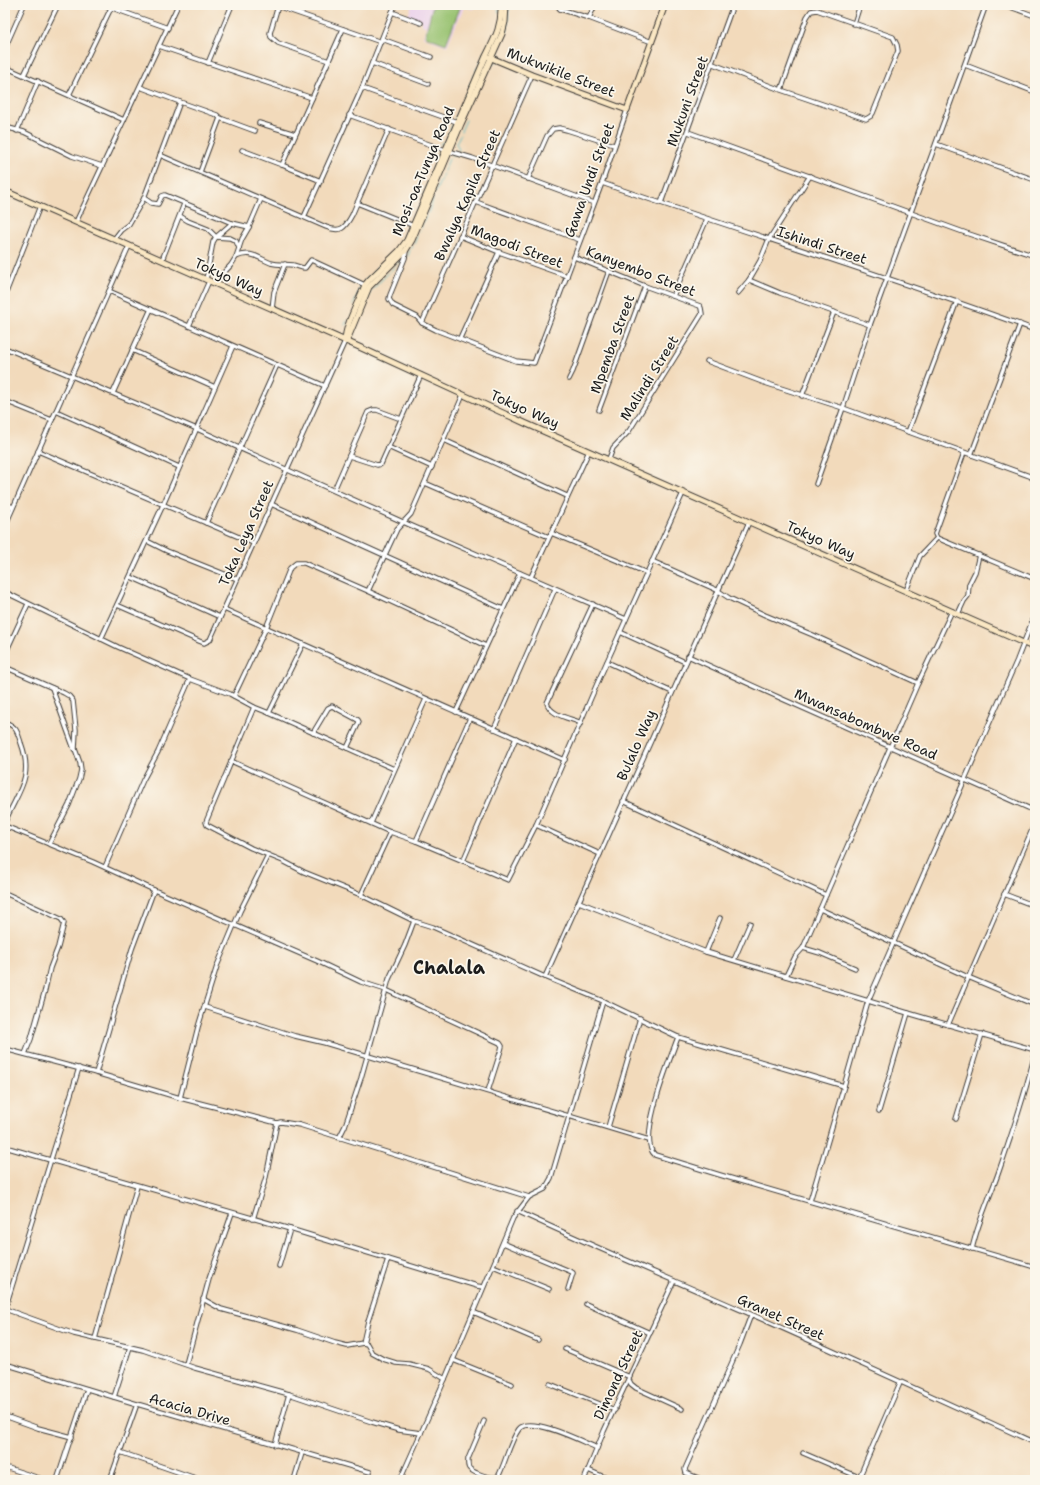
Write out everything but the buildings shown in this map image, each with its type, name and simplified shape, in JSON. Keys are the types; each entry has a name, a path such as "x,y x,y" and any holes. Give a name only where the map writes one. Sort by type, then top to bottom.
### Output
{"main road":[{"name":"Mosi-oa-Tunya Road","path":"345,341 348,326 365,285 405,248 488,57 501,24 501,5"},
{"name":"Mosi-oa-Tunya Road","path":"345,341 351,332 369,287 405,248 418,228 448,150 457,122 488,57 504,28 506,5"},
{"name":"Gawa Undi Street","path":"627,110 665,5"},
{"name":"Mukwikile Street","path":"488,57 627,110"},
{"name":"Tokyo Way","path":"5,191 357,346 608,460 1035,648"},
{"path":"334,336 343,334 348,326"},
{"path":"351,332 352,341 357,346"}],"street":[{"path":"5,48 24,5"},
{"path":"24,75 58,5"},
{"path":"104,5 168,28"},
{"path":"76,222 178,5"},
{"path":"208,62 232,5"},
{"path":"274,5 431,57"},
{"path":"304,217 362,88 395,5"},
{"path":"557,5 560,9 589,18 652,42"},
{"path":"589,18 594,5"},
{"name":"Mukuni Street","path":"661,203 733,5"},
{"path":"854,24 860,5"},
{"path":"816,484 870,325 986,5"},
{"path":"1004,5 1035,16"},
{"path":"278,6 270,33 272,39 278,43 329,61"},
{"path":"69,95 111,8"},
{"path":"712,64 781,90 863,119 871,116 895,60 898,51 897,45 893,38 817,10 811,11 781,90"},
{"path":"392,12 420,23"},
{"path":"282,165 343,29"},
{"path":"159,46 312,98"},
{"path":"372,63 428,84"},
{"path":"965,65 1035,92"},
{"path":"5,66 124,120"},
{"name":"Bwalya Kapila Street","path":"422,323 532,75"},
{"path":"16,131 38,81"},
{"path":"140,87 217,115 220,118 255,131"},
{"path":"362,88 457,122"},
{"path":"114,239 121,230 129,224 144,198 180,102"},
{"name":"Gawa Undi Street","path":"460,338 471,344 516,361 534,363 602,183 627,110"},
{"path":"349,115 492,165 594,203"},
{"path":"200,172 220,118"},
{"path":"259,123 295,134"},
{"path":"5,127 24,132 72,156 102,166"},
{"path":"528,179 547,136 554,129 559,128 567,130 614,145"},
{"path":"160,154 332,230 342,229 348,223 389,129"},
{"path":"688,132 911,212 966,234 1035,256"},
{"path":"936,144 1035,180"},
{"path":"242,150 321,181"},
{"path":"738,293 749,280 760,261 769,239 810,176"},
{"name":"Ishindi Street","path":"602,183 957,301 1035,330"},
{"path":"144,198 158,204 163,195 232,223 249,227"},
{"path":"210,281 231,265 236,257 242,238 249,227 261,199"},
{"path":"476,202 580,240"},
{"path":"357,203 414,226"},
{"path":"162,260 184,204"},
{"path":"5,294 40,206"},
{"path":"180,216 208,229 216,237 230,238 236,241 239,249"},
{"path":"673,296 707,219"},
{"path":"189,326 210,281 210,254 213,242 216,237 232,223"},
{"name":"Magodi Street","path":"460,236 499,252 567,276"},
{"path":"5,526 129,246"},
{"path":"405,248 404,258 389,299 393,305 417,317 422,323 448,335 460,338 499,252"},
{"path":"236,257 252,254 273,263 305,268 311,260 365,285"},
{"name":"Kanyembo Street","path":"574,257 645,286 700,306"},
{"path":"272,309 274,292 285,264"},
{"path":"569,379 609,271"},
{"path":"749,280 774,291 870,325"},
{"name":"Mpemba Street","path":"599,410 645,286"},
{"path":"109,291 325,386"},
{"path":"908,432 957,301"},
{"name":"Malindi Street","path":"608,460 614,448 629,431 683,346 702,314 700,306"},
{"path":"113,393 151,310"},
{"path":"802,396 834,312"},
{"path":"971,455 1020,324"},
{"name":"Toka Leya Street","path":"117,605 204,643 208,643 345,341"},
{"path":"101,639 131,577 233,346"},
{"path":"5,348 197,429 555,589 626,618"},
{"path":"132,350 215,387"},
{"path":"707,361 736,373 802,396 843,408 1034,478 1035,470"},
{"path":"206,523 277,365"},
{"path":"349,456 380,466 422,375"},
{"path":"368,591 397,529 411,514 463,395"},
{"path":"5,401 52,420"},
{"path":"334,490 366,415 370,410 377,410 401,419"},
{"path":"56,411 179,467"},
{"path":"444,440 567,496"},
{"path":"388,447 432,467"},
{"path":"38,451 253,543"},
{"path":"531,577 589,451"},
{"path":"937,538 935,534 964,453"},
{"path":"425,483 550,535 647,573"},
{"path":"231,761 390,832 416,841 508,880 536,825 626,618 683,493"},
{"path":"5,504 13,507"},
{"path":"271,504 503,609"},
{"name":"Bulalo Way","path":"544,977 749,522"},
{"path":"937,538 1035,578"},
{"path":"906,591 920,556 937,538"},
{"path":"147,541 167,551 237,579"},
{"path":"958,614 968,596 969,584 979,555"},
{"path":"652,561 718,590 729,598 744,605 918,683"},
{"path":"234,696 266,628 290,568 296,563 304,563 486,646"},
{"path":"456,712 520,573"},
{"path":"131,577 220,617"},
{"path":"494,729 555,589"},
{"path":"5,592 101,639 190,679 234,696 254,708 269,713 394,769"},
{"path":"5,654 28,604"},
{"path":"581,723 553,712 548,709 547,703 593,604"},
{"path":"224,609 565,760"},
{"path":"786,976 795,957 803,948 918,683 952,611"},
{"path":"810,1201 868,1001 1024,643 1035,614"},
{"path":"620,632 685,662"},
{"path":"269,713 303,644"},
{"name":"Mwansabombwe Road","path":"688,656 1035,811"},
{"path":"607,662 672,692"},
{"path":"5,667 69,696 72,699 76,730 75,751"},
{"path":"105,867 143,780 158,752 190,679"},
{"path":"49,844 69,805 80,774 80,763 52,688"},
{"path":"371,823 426,699"},
{"path":"313,733 328,708 332,706 360,722 347,748"},
{"path":"254,708 206,824 268,855 334,885 361,895 414,921 432,927 544,977 603,1001 678,1037 844,1086"},
{"path":"416,841 470,718"},
{"path":"5,722 12,725 18,733 22,746 26,772 21,789 5,822"},
{"path":"463,861 516,738"},
{"path":"623,801 826,895"},
{"path":"948,1025 1035,823"},
{"path":"536,825 600,854"},
{"path":"5,826 105,867 361,982 386,990 500,1042 502,1046 488,1091"},
{"path":"361,895 390,832"},
{"path":"180,1098 198,1027 218,966 234,925 268,855"},
{"path":"96,1073 132,948 154,890"},
{"path":"5,893 61,919 64,923 31,1039 25,1054"},
{"path":"1004,894 1035,906"},
{"path":"579,902 706,952 1035,1050"},
{"path":"820,909 968,977 1035,1005"},
{"path":"706,952 720,918"},
{"path":"339,1138 349,1116 386,990 414,921"},
{"path":"734,960 750,923"},
{"path":"803,948 820,953 855,968"},
{"path":"400,1480 445,1379 503,1243 512,1218 529,1197 545,1189 551,1178 603,1001"},
{"path":"205,1007 295,1036 488,1091 650,1140"},
{"path":"879,1111 908,1013"},
{"path":"608,1127 640,1018"},
{"path":"956,1119 982,1034"},
{"path":"678,1037 654,1110 650,1127 652,1152 655,1155 1035,1266"},
{"path":"5,1049 79,1068 180,1098 277,1123 281,1122 300,1125 529,1197"},
{"path":"972,1248 975,1233 998,1174 1014,1127 1035,1054"},
{"path":"79,1068 5,1309 74,1334 130,1347 195,1368 289,1394 399,1430 421,1432"},
{"path":"253,1219 266,1177 277,1123"},
{"path":"5,1147 290,1229 483,1287"},
{"path":"95,1339 137,1186"},
{"name":"Granet Street","path":"517,1211 1035,1443"},
{"path":"186,1364 203,1299 232,1213"},
{"path":"279,1266 290,1229"},
{"path":"503,1243 572,1272 573,1273 568,1289"},
{"path":"363,1343 368,1321 388,1259"},
{"path":"493,1266 549,1289"},
{"name":"Dimond Street","path":"584,1480 597,1448 674,1281"},
{"path":"203,1299 221,1309 297,1330 335,1343 347,1346 363,1343 367,1344 372,1353 383,1359 429,1369 445,1379"},
{"path":"586,1304 650,1333"},
{"path":"473,1312 538,1340"},
{"path":"703,1480 686,1473 685,1469 738,1350 751,1315"},
{"path":"114,1397 130,1347"},
{"path":"565,1349 629,1379 633,1387 682,1409"},
{"path":"453,1360 512,1384"},
{"name":"Acacia Drive","path":"5,1364 370,1472"},
{"path":"803,1453 858,1479 900,1383"},
{"path":"550,1384 615,1410"},
{"path":"57,1480 87,1389"},
{"path":"275,1445 289,1394"},
{"path":"110,1480 137,1404"},
{"path":"5,1416 38,1428 72,1437"},
{"path":"484,1421 468,1459 468,1465 470,1469 489,1478 497,1478 499,1475"},
{"path":"496,1480 517,1433 527,1424 557,1431 597,1448"},
{"path":"120,1452 201,1480"},
{"path":"294,1480 302,1453"},
{"path":"5,1467 45,1480"},
{"path":"588,1470 611,1480"},
{"path":"971,1478 976,1480"}],"shaded area":[{"path":"412,5 475,5 473,9 464,7 447,46 423,37 426,26 422,25 422,21 408,16"}],"green space":[{"path":"433,5 452,5 460,8 446,44 425,36"}],"waterway":[{"path":"498,5 499,12"},
{"path":"499,56 497,52 507,31 509,7"},
{"path":"483,56 488,46"},
{"path":"480,63 482,59"},
{"path":"489,68 493,63 496,63"},
{"path":"476,71 478,66"},
{"path":"473,78 475,74"},
{"path":"469,89 471,82"},
{"path":"463,100 467,92"},
{"path":"460,107 462,103"},
{"path":"455,119 459,110"},
{"path":"461,131 466,120"},
{"path":"448,136 453,124"},
{"path":"459,150 456,143 460,135"},
{"path":"440,144 447,139"},
{"path":"436,166 440,156 437,152"},
{"path":"451,156 455,155"},
{"path":"444,171 449,159"},
{"path":"432,174 434,170"},
{"path":"426,190 431,178"},
{"path":"435,193 441,179"},
{"path":"428,213 433,200"},
{"path":"423,223 426,216"},
{"path":"419,232 422,226"},
{"path":"414,244 417,236"},
{"path":"386,260 396,250"},
{"path":"408,256 410,250"},
{"path":"355,327 370,292 402,259"},
{"path":"372,273 382,263"},
{"path":"365,281 369,276"},
{"path":"354,304 361,286"},
{"path":"345,325 347,321"}],"district":[{"name":"Chalala","path":"449,968"}]}
